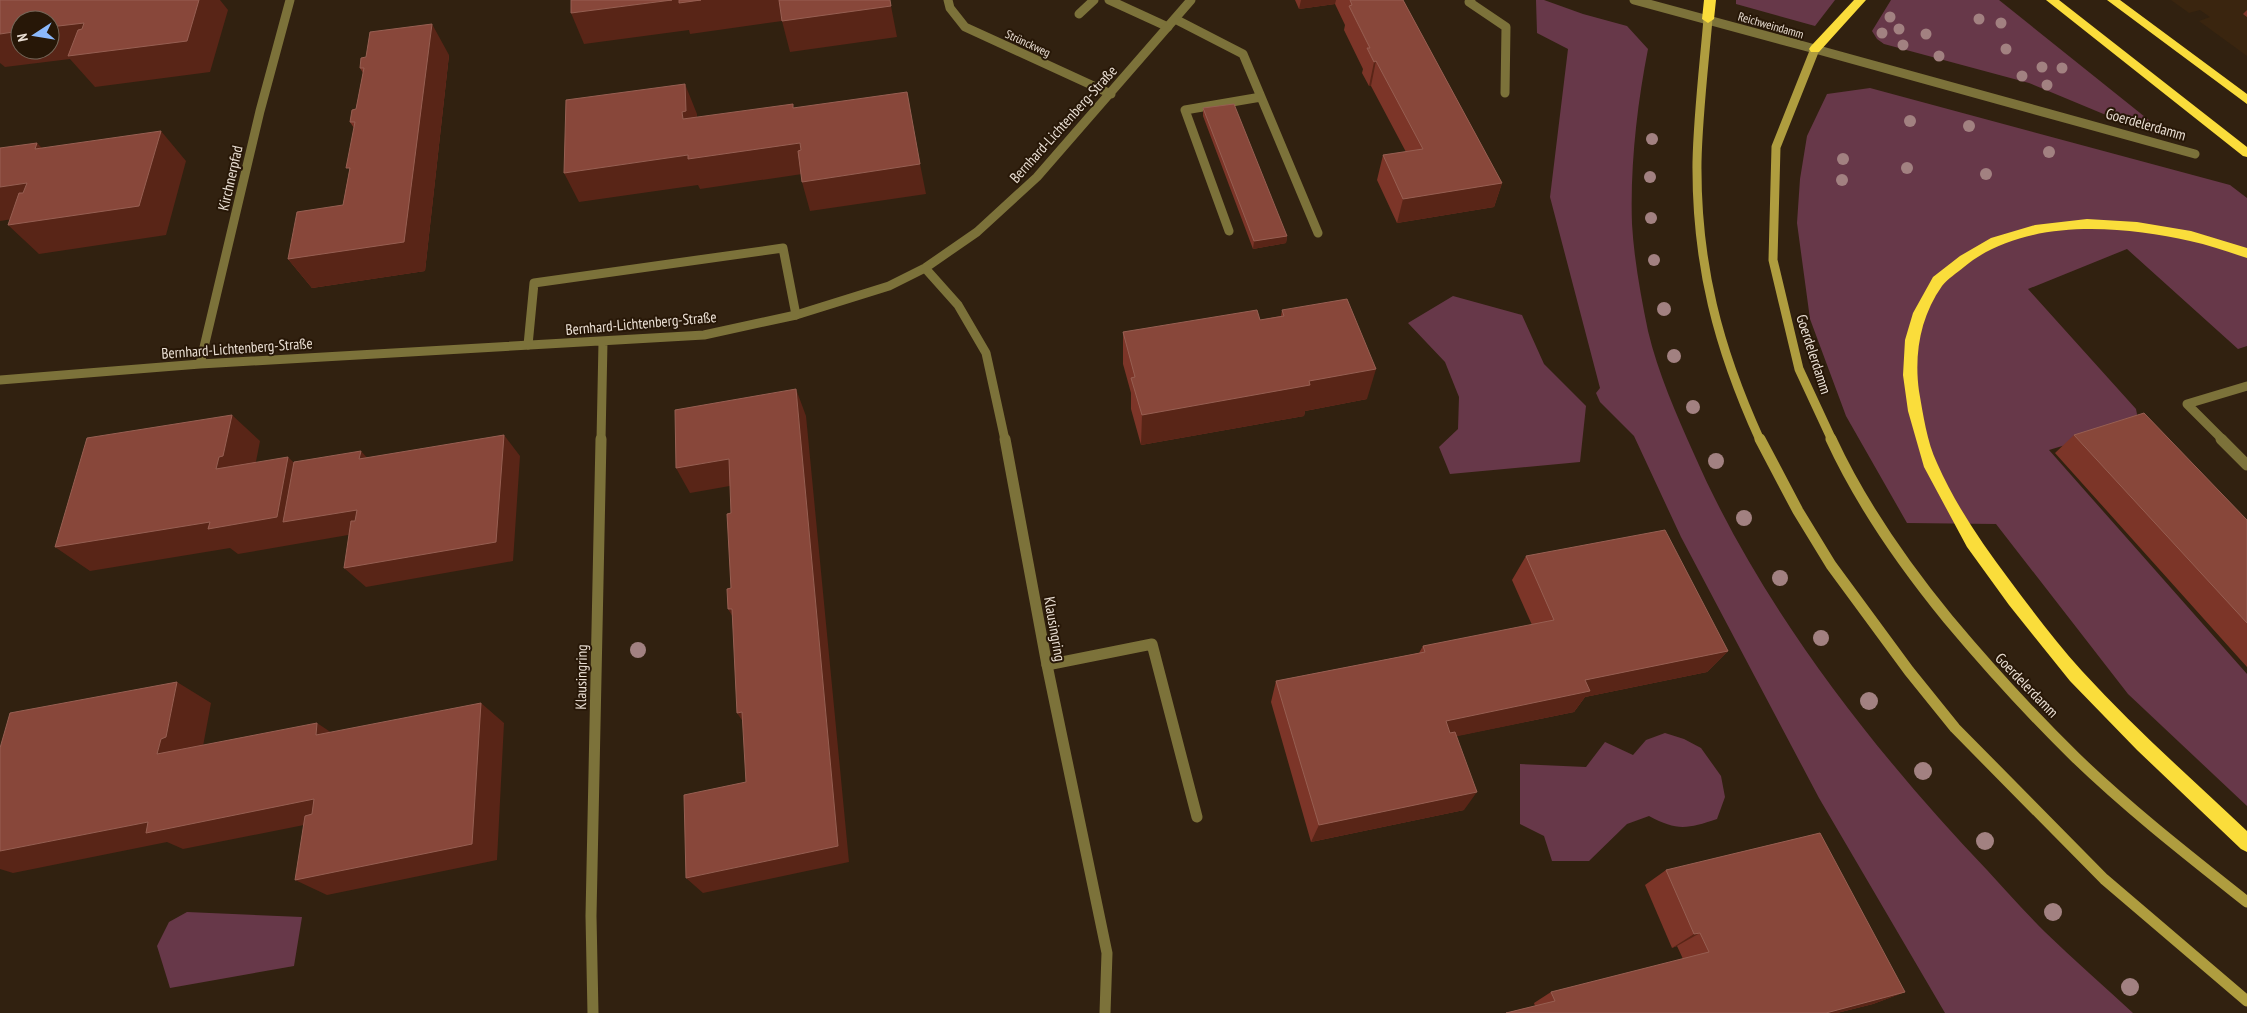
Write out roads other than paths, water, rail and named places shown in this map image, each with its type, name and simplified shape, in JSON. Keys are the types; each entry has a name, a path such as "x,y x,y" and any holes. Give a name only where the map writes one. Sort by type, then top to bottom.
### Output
{"highway":[{"path":"1708,18 1710,0"},
{"path":"1815,49 1860,0"},
{"path":"2052,0 2247,153"},
{"path":"2113,0 2247,100"},
{"path":"2247,253 2191,236 2137,227 2088,224 2035,230 1996,241 1965,259 1938,281 1920,313 1912,340 1910,375 1915,411 1929,463 1972,542 2015,600 2076,676 2142,744 2247,843"}],"main road":[{"path":"1708,18 1696,161 1699,228 1708,292 1723,347 1741,398 1769,459 1798,512 1837,573 1909,672 1955,728 2104,879 2247,1001"},
{"name":"Goerdelerdamm","path":"1815,49 1775,147 1769,198 1774,271 1786,327 1802,382 1835,453 1891,545 1973,652 2070,751 2145,821 2194,862 2247,902"}],"street":[{"name":"Kirchnerpfad","path":"200,364 260,111 290,0"},
{"name":"Strünckweg","path":"948,0 950,8 965,27 1110,94"},
{"path":"1079,14 1094,0"},
{"path":"1108,0 1168,27"},
{"name":"Bernhard-Lichtenberg-Straße","path":"0,380 200,364 704,335 796,315 889,286 925,268 977,232 1037,177 1191,0"},
{"path":"1471,0 1469,2 1506,27 1505,94"},
{"name":"Reichweindamm","path":"1634,0 1708,18 1815,49"},
{"path":"1175,19 1244,54 1318,234"},
{"name":"Goerdelerdamm","path":"1815,49 2195,154"},
{"path":"1230,230 1185,110 1261,96"},
{"path":"528,345 534,283 783,248 796,315"},
{"name":"Klausingring","path":"925,268 958,305 986,353 1001,419 1046,665 1107,953 1106,1013"},
{"name":"Klausingring","path":"592,1013 592,906 603,342"},
{"path":"2247,386 2187,404 2247,464"},
{"path":"1046,665 1152,644 1197,817"}]}
